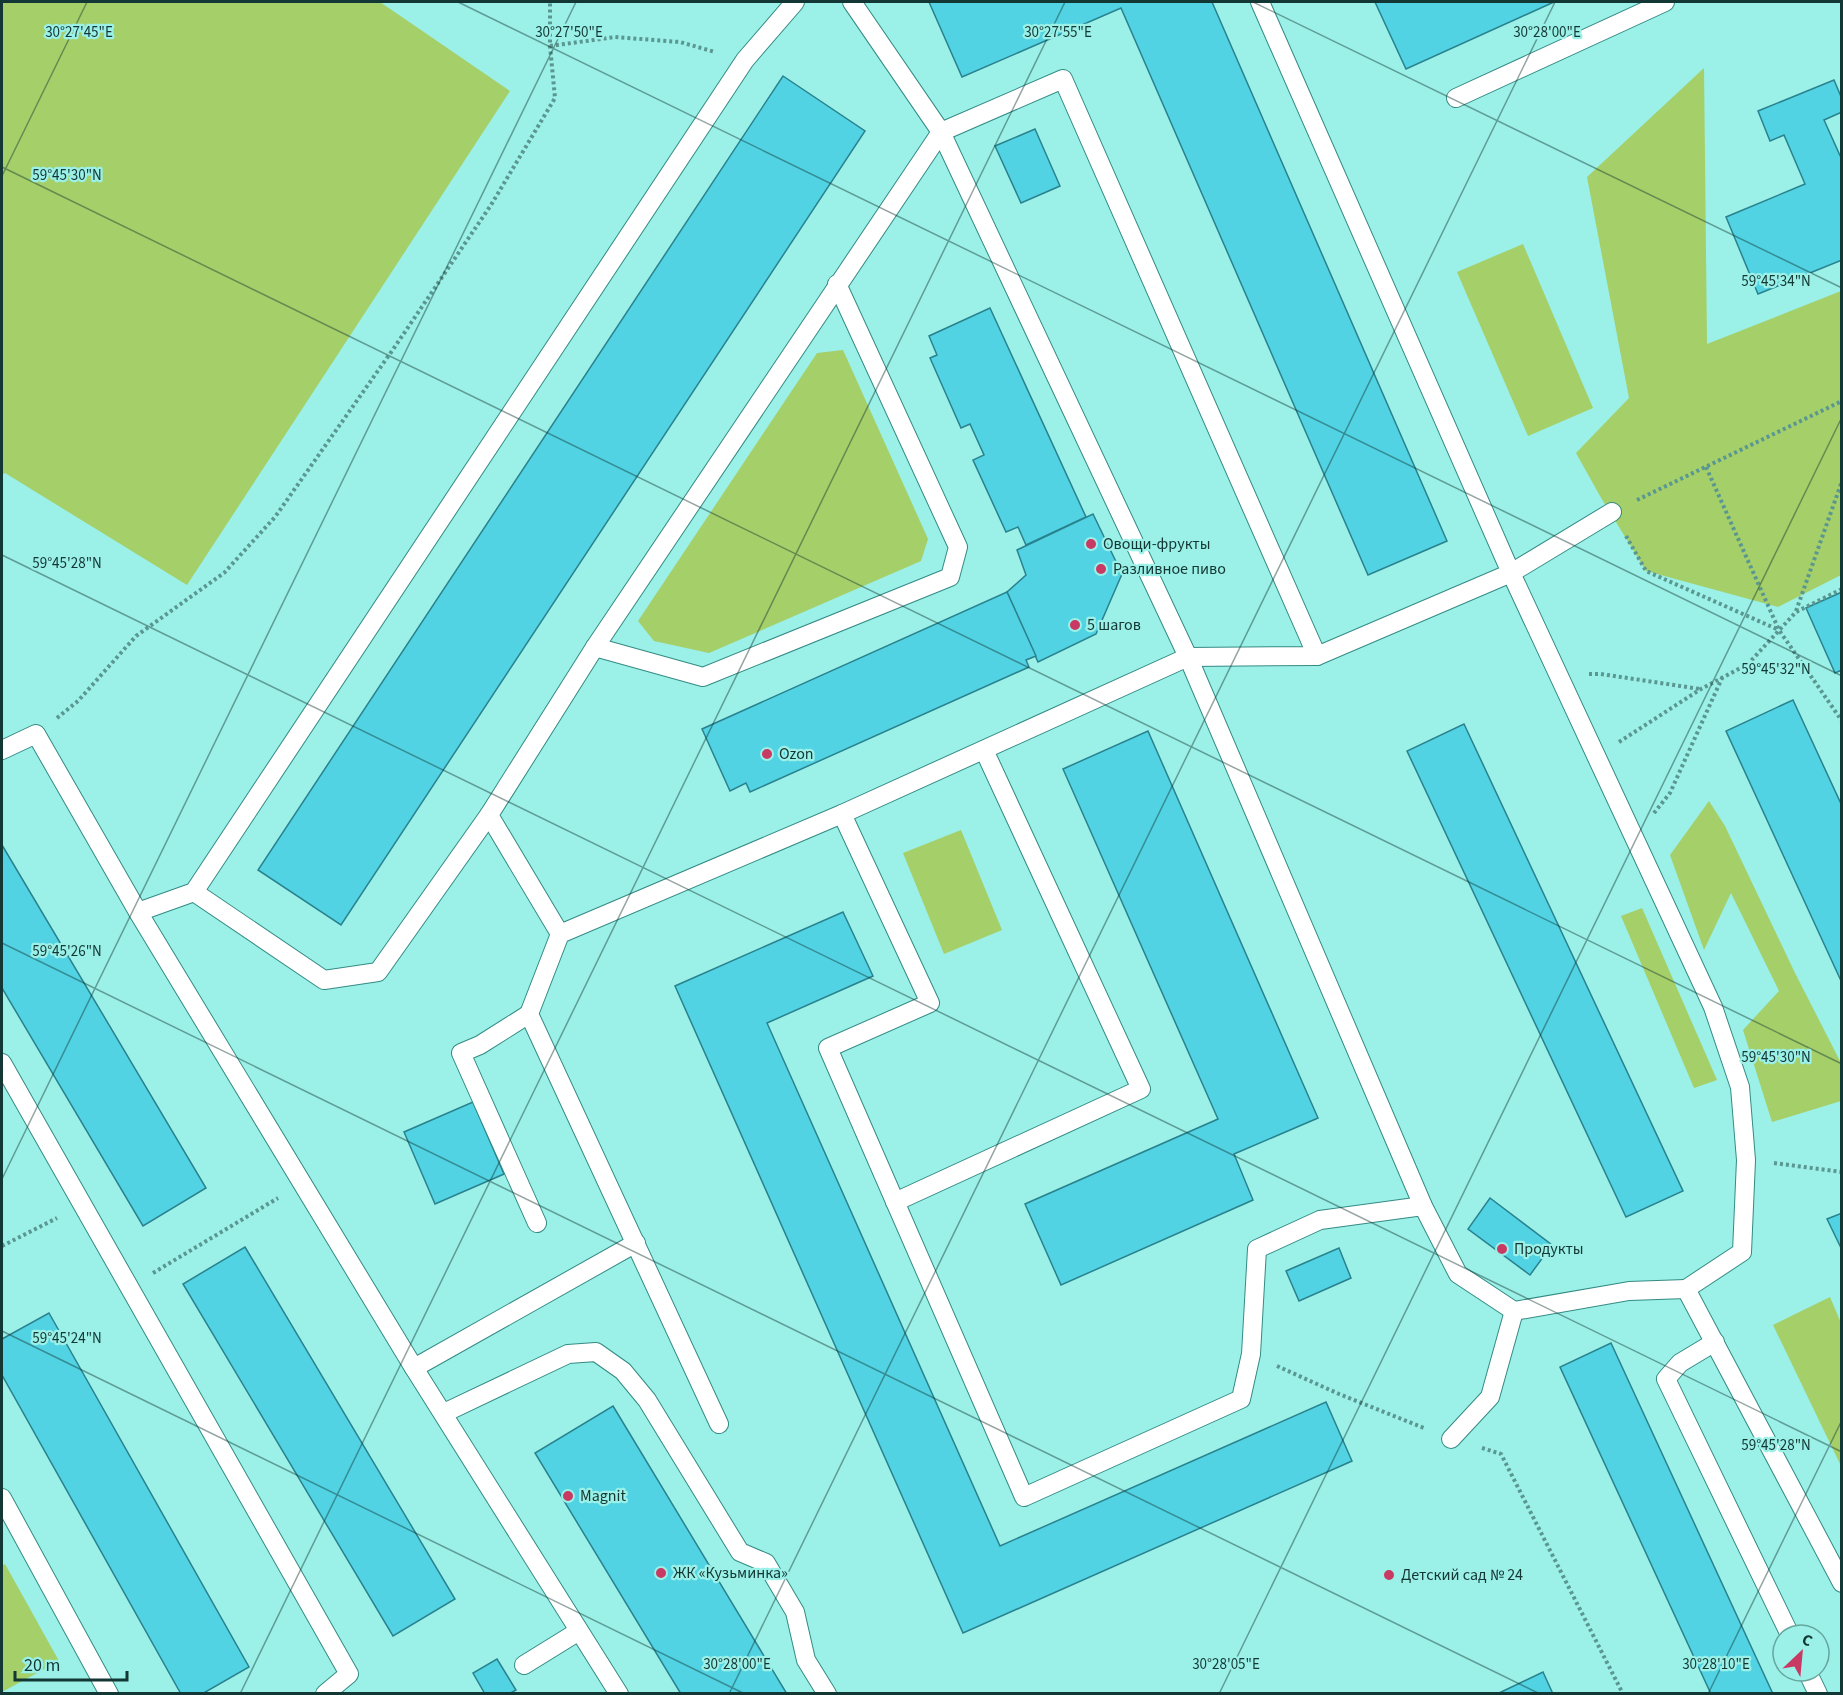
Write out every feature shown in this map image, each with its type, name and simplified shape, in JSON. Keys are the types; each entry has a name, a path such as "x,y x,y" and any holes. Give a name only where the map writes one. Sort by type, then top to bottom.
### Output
{"lane":[{"path":"138,912 194,892 745,60 795,2"},
{"path":"852,2 941,132 1188,657 1423,1206 1458,1274 1514,1311 1629,1291 1686,1289 1742,1252 1746,1160 1740,1087 1713,1007 1511,573 1260,2"},
{"path":"1456,98 1665,2"},
{"path":"194,892 324,980 378,972 489,815 595,647 941,132 1063,79 1317,657"},
{"path":"595,647 703,677 950,577 958,547 837,284"},
{"path":"537,1223 461,1053 480,1045 529,1014 560,934 842,814 1188,657 1317,657 1511,573 1612,512"},
{"path":"2,750 36,734 138,912 414,1368 619,1694"},
{"path":"895,1202 1141,1089 984,750"},
{"path":"842,814 930,1003 828,1048 1024,1497 1240,1399 1251,1354 1257,1249 1320,1220 1423,1206"},
{"path":"489,815 560,934"},
{"path":"529,1014 719,1424"},
{"path":"2,1063 349,1674 325,1694"},
{"path":"414,1368 636,1243"},
{"path":"1686,1289 1842,1583"},
{"path":"1451,1439 1490,1396 1514,1311"},
{"path":"1714,1342 1680,1363 1666,1379 1784,1623"},
{"path":"444,1413 568,1354 596,1352 623,1371 647,1400 740,1552 766,1563 795,1612 806,1660 827,1694"},
{"path":"2,1498 109,1694"},
{"path":"524,1665 579,1631"}],"path":[{"path":"36,734 78,701 136,636 224,573 276,517 484,215 555,98 550,46 550,2"},
{"path":"550,46 615,37 680,42 745,60"},
{"path":"1779,630 1646,571 1612,512 1842,401"},
{"path":"1706,467 1779,630 1842,721"},
{"path":"1796,612 1842,481"},
{"path":"1596,757 1701,689 1748,664 1796,612 1842,589"},
{"path":"1558,675 1601,674 1701,689"},
{"path":"1634,836 1670,793 1722,678"},
{"path":"1746,1160 1842,1172"},
{"path":"129,1287 303,1184"},
{"path":"2,1246 83,1205"},
{"path":"1251,1354 1339,1394 1451,1439 1501,1454 1623,1694"}],"green space":[{"path":"2,2 380,2 510,91 187,585 5,473 2,475"},
{"path":"1704,68 1707,344 1841,291 1841,575 1778,607 1646,571 1576,453 1629,398 1587,177"},
{"path":"1523,244 1593,408 1528,436 1457,272"},
{"path":"843,350 928,539 921,561 709,653 654,641 638,621 817,353"},
{"path":"1709,801 1725,826 1841,1063 1841,1101 1772,1122 1743,1030 1779,991 1731,893 1704,950 1670,855"},
{"path":"961,830 1002,930 944,954 903,853"},
{"path":"1642,908 1717,1080 1694,1088 1621,916"},
{"path":"1830,1297 1841,1323 1841,1466 1773,1325"},
{"path":"5,1564 59,1661 2,1692 2,1566"}],"building":[{"path":"929,2 1212,2 1447,541 1368,575 1121,8 962,77"},
{"path":"1375,2 1554,2 1406,69"},
{"path":"783,76 865,131 341,925 258,870"},
{"path":"1834,80 1842,99 1842,112 1824,120 1842,160 1842,260 1758,294 1726,217 1805,184 1784,135 1770,141 1758,111"},
{"path":"1035,129 1060,186 1021,203 995,146"},
{"path":"990,308 1086,517 1026,545 1018,527 1006,532 973,460 984,455 970,424 961,428 930,358 937,355 929,336"},
{"path":"1093,514 1122,574 1096,634 1038,662 1007,592 1026,575 1017,550"},
{"path":"1007,592 1036,656 1026,660 1029,667 750,792 746,783 730,791 702,729"},
{"path":"1842,592 1842,670 1835,673 1806,608"},
{"path":"1793,700 1842,806 1842,983 1726,731"},
{"path":"1464,724 1683,1191 1626,1217 1407,751"},
{"path":"1148,731 1318,1118 1234,1154 1253,1200 1061,1285 1025,1204 1218,1119 1063,769"},
{"path":"2,845 206,1188 143,1226 2,988"},
{"path":"843,912 873,976 767,1023 1000,1546 1326,1402 1352,1461 963,1633 675,986"},
{"path":"473,1102 504,1174 435,1204 404,1132"},
{"path":"1490,1198 1552,1245 1530,1275 1468,1229"},
{"path":"1842,1213 1842,1250 1827,1219"},
{"path":"245,1247 455,1599 393,1636 183,1284"},
{"path":"1339,1248 1351,1278 1299,1301 1286,1271"},
{"path":"49,1313 249,1667 202,1694 181,1694 2,1375 2,1339"},
{"path":"1611,1343 1773,1694 1711,1694 1560,1367"},
{"name":"ЖК «Кузьминка»","path":"613,1406 787,1694 681,1694 535,1453"},
{"path":"497,1659 516,1690 509,1694 485,1694 473,1673"},
{"path":"1543,1672 1553,1694 1497,1694"}],"place":[{"name":"Овощи-фрукты","path":"1091,544"},
{"name":"Разливное пиво","path":"1101,569"},
{"name":"5 шагов","path":"1075,625"},
{"name":"Ozon","path":"767,754"},
{"name":"Продукты","path":"1502,1249"},
{"name":"Magnit","path":"568,1496"},
{"name":"ЖК «Кузьминка»","path":"661,1573"},
{"name":"Детский сад № 24","path":"1389,1575"}]}
